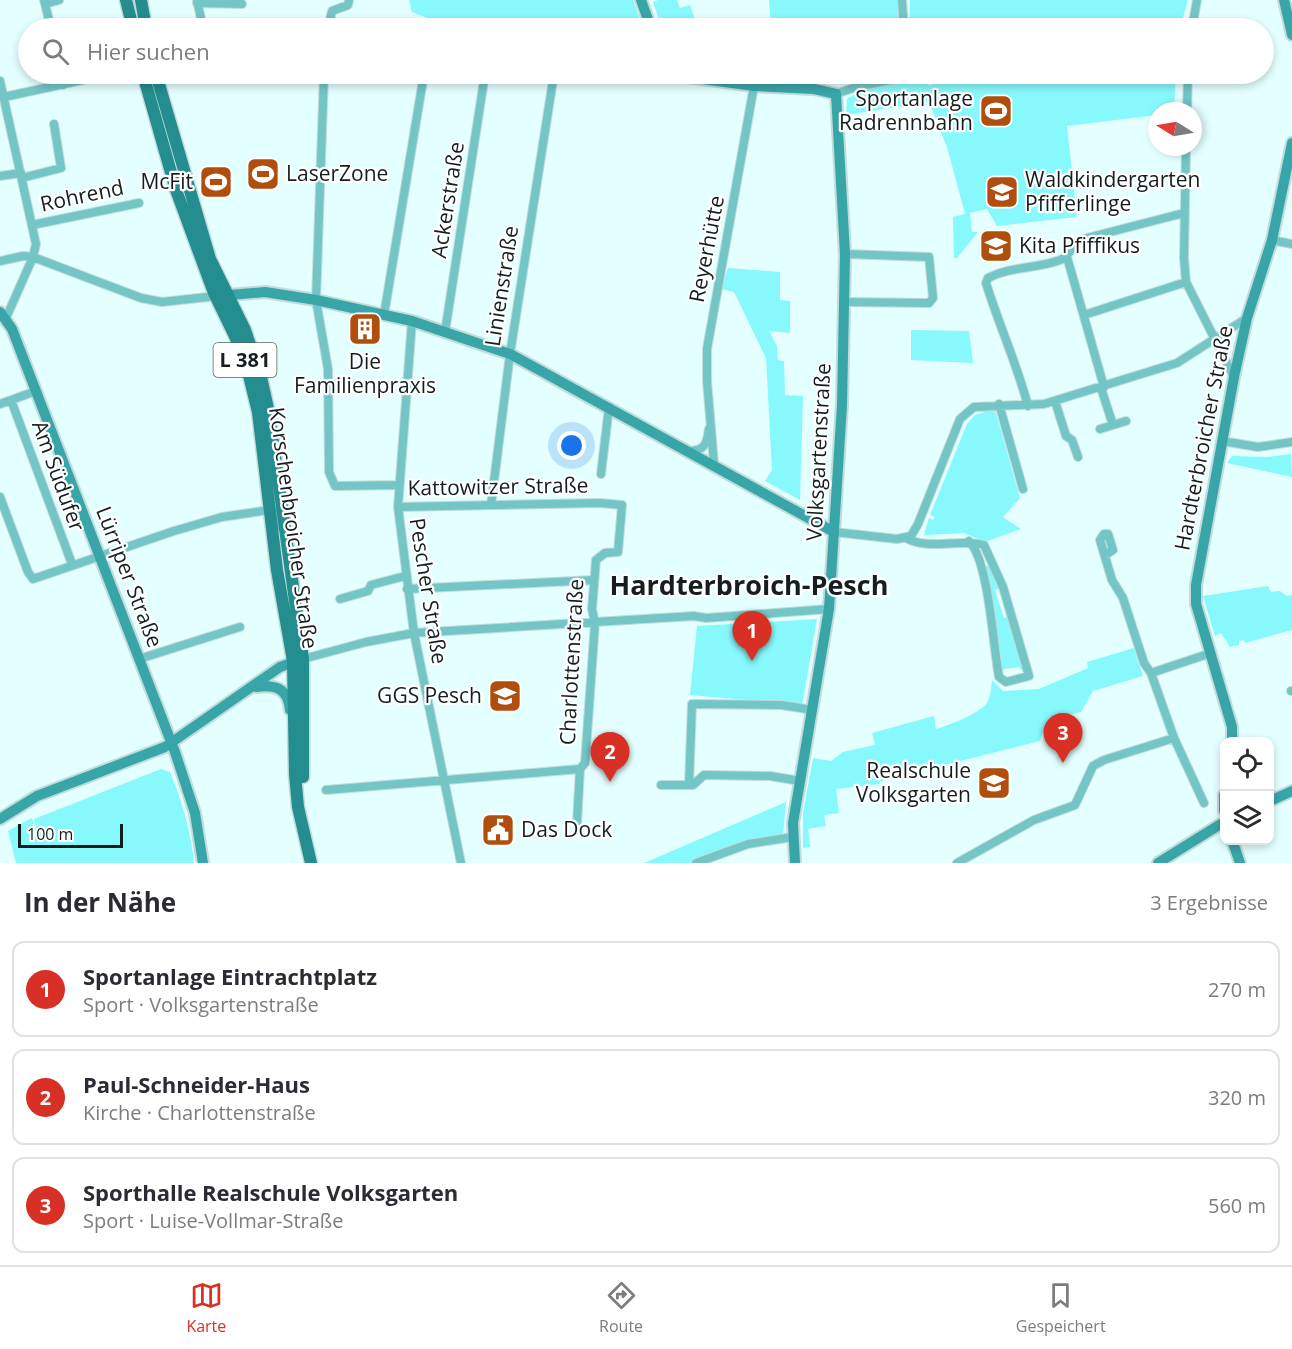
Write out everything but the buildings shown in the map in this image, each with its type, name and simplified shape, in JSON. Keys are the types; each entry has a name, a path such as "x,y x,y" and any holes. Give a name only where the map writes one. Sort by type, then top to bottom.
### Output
{"main road":[{"path":"126,0 130,18"},
{"path":"141,0 144,18"},
{"name":"Korschenbroicher Straße","path":"146,84 176,190 222,296 245,330 261,377 269,413 288,555 298,660 305,804 319,863"},
{"name":"Korschenbroicher Straße","path":"159,84 210,259 244,355 256,400 269,510 298,660 294,744 298,807 311,863"}],"street":[{"path":"49,18 45,2 60,0"},
{"path":"330,18 332,11 348,5 349,0"},
{"path":"641,0 647,18"},
{"path":"902,0 903,18"},
{"path":"1194,18 1197,0"},
{"path":"1284,0 1292,35"},
{"path":"201,18 197,2 242,4"},
{"path":"0,81 36,244 33,257 3,315"},
{"path":"4,97 67,84"},
{"path":"324,84 316,300 328,369 328,472 335,486 399,485"},
{"path":"384,315 422,84"},
{"name":"Ackerstraße","path":"445,332 483,84"},
{"name":"Linienstraße","path":"491,505 510,354 552,84"},
{"path":"739,84 814,89 836,94 871,84"},
{"path":"1187,102 1188,84"},
{"name":"Reyerhütte","path":"714,464 707,355 712,315 743,160 754,86"},
{"name":"Volksgartenstraße","path":"795,863 793,837 800,781 829,609 834,532 846,302 836,94"},
{"path":"0,176 61,168 54,124"},
{"name":"Hardterbroicher Straße","path":"1232,737 1232,728 1196,604 1196,585 1234,376 1247,318 1272,240 1290,167 1292,143"},
{"path":"1186,156 1184,213 1186,282 1234,376"},
{"name":"Rohrend","path":"33,225 139,203"},
{"path":"1113,425 1067,257 1074,243 1083,239 1184,213"},
{"path":"1272,240 1292,244"},
{"path":"845,254 929,257 933,298 929,303 846,302"},
{"path":"0,261 23,256 33,257 141,298 162,302 265,292 316,300 412,321 510,354 714,464 807,519 834,532 906,538 922,544 966,541 984,545 993,560 1015,624 1029,676 1006,682 999,677 980,564 976,548 966,541"},
{"path":"1028,406 986,283 988,278 996,273 1016,268 1027,270 1067,257"},
{"path":"1084,315 1186,282"},
{"name":"Lürriper Straße","path":"3,315 36,391 101,555 172,742 195,813 203,863"},
{"path":"906,538 915,532 960,419 974,406 999,404 1028,406 1055,401 1178,363 1247,318"},
{"name":"Pescher Straße","path":"412,321 398,507 414,633 461,863"},
{"name":"Am Südufer","path":"0,404 36,391"},
{"name":"Am Südufer","path":"11,400 72,564"},
{"path":"1055,401 1066,436 1072,440 1078,457"},
{"path":"999,404 1023,489"},
{"path":"601,474 609,407"},
{"name":"Reyerhütte","path":"689,451 697,451 707,444 710,420"},
{"path":"1100,429 1126,421"},
{"path":"1222,441 1258,447 1292,442"},
{"name":"Am Südufer","path":"0,497 33,579 72,564 222,517 269,510"},
{"name":"Kattowitzer Straße","path":"398,507 600,502"},
{"name":"Charlottenstraße","path":"577,823 580,769 585,763 595,623 592,609 596,560 605,553 618,552 622,505 600,502"},
{"path":"269,510 276,511 288,555"},
{"path":"1105,555 1112,580 1123,598 1144,663 1151,673 1174,738 1204,802"},
{"path":"980,564 993,560"},
{"path":"340,599 368,591 371,585 405,576"},
{"path":"407,589 594,580"},
{"path":"0,819 37,796 144,758 172,742 249,689 298,660 354,645 414,633 829,609"},
{"path":"139,659 240,627"},
{"path":"1151,673 1211,653"},
{"path":"249,689 270,685 287,695 294,744"},
{"path":"689,785 692,704 781,705 813,710"},
{"path":"957,863 1034,820 1075,805 1094,766 1112,756 1174,738"},
{"path":"326,790 580,769"},
{"path":"662,784 693,785 704,775 770,776 800,781"},
{"path":"1274,799 1292,791"},
{"path":"1158,863 1220,824"},
{"path":"696,863 748,844 793,837"},
{"path":"1234,845 1240,863"}],"shaded area":[{"path":"409,0 633,0 639,18 427,18 412,12"},
{"path":"677,0 680,8 690,5 695,18 659,18 653,2"},
{"path":"769,0 902,0 899,18 770,18"},
{"path":"910,0 1188,0 1183,18 909,18"},
{"path":"926,84 932,86 931,84 1175,84 1174,102 1148,102 1148,116 1067,126 1077,217 997,226 987,209 970,213 972,232 978,232 957,258 954,258 953,217 965,214 947,147 929,102 846,115 847,99 866,87"},
{"path":"728,268 780,272 780,300 790,301 790,333 769,331 777,346 778,360 784,361 785,395 803,396 800,500 765,481 772,470 766,358 734,292 721,289"},
{"path":"911,330 969,331 973,363 911,360"},
{"path":"988,411 996,413 1020,498 1003,517 1021,529 985,542 964,533 924,535 929,518 933,520 935,517 930,515 967,424 975,415"},
{"path":"1291,454 1292,477 1227,463 1232,456 1268,457"},
{"path":"989,565 1000,588 995,590 1004,618 1010,616 1023,672 1019,667 1004,669 1002,675 985,567"},
{"path":"1268,586 1271,592 1280,591 1287,596 1292,595 1292,630 1245,643 1244,640 1239,641 1239,645 1230,647 1221,633 1215,636 1203,596"},
{"path":"817,619 802,705 690,695 697,626"},
{"path":"1134,648 1143,676 1093,691 1081,712 1055,719 1046,727 1040,741 901,776 901,778 880,781 879,784 836,789 839,813 824,815 826,826 808,829 810,847 803,848 803,813 813,758 831,761 843,752 875,745 872,733 934,716 936,729 963,719 987,703 992,680 1003,691 1039,689 1088,668 1087,662"},
{"path":"161,769 170,772 178,794 188,828 194,863 16,863 8,831 32,818 37,832 34,819"},
{"path":"786,802 783,835 739,844 689,863 644,863"}],"place":[{"name":"Sportanlage Radrennbahn","path":"996,111"},
{"name":"LaserZone","path":"263,174"},
{"name":"McFit","path":"216,182"},
{"name":"Waldkindergarten Pfifferlinge","path":"1002,192"},
{"name":"Kita Pfiffikus","path":"996,246"},
{"name":"Die Familienpraxis","path":"365,329"},
{"name":"Sportanlage Eintrachtplatz","path":"752,661"},
{"name":"GGS Pesch","path":"505,696"},
{"name":"Sporthalle Realschule Volksgarten","path":"1063,763"},
{"name":"Paul-Schneider-Haus","path":"610,782"},
{"name":"Realschule Volksgarten","path":"994,783"},
{"name":"Das Dock","path":"498,830"}],"district":[{"name":"Hardterbroich-Pesch","path":"749,586"}]}
